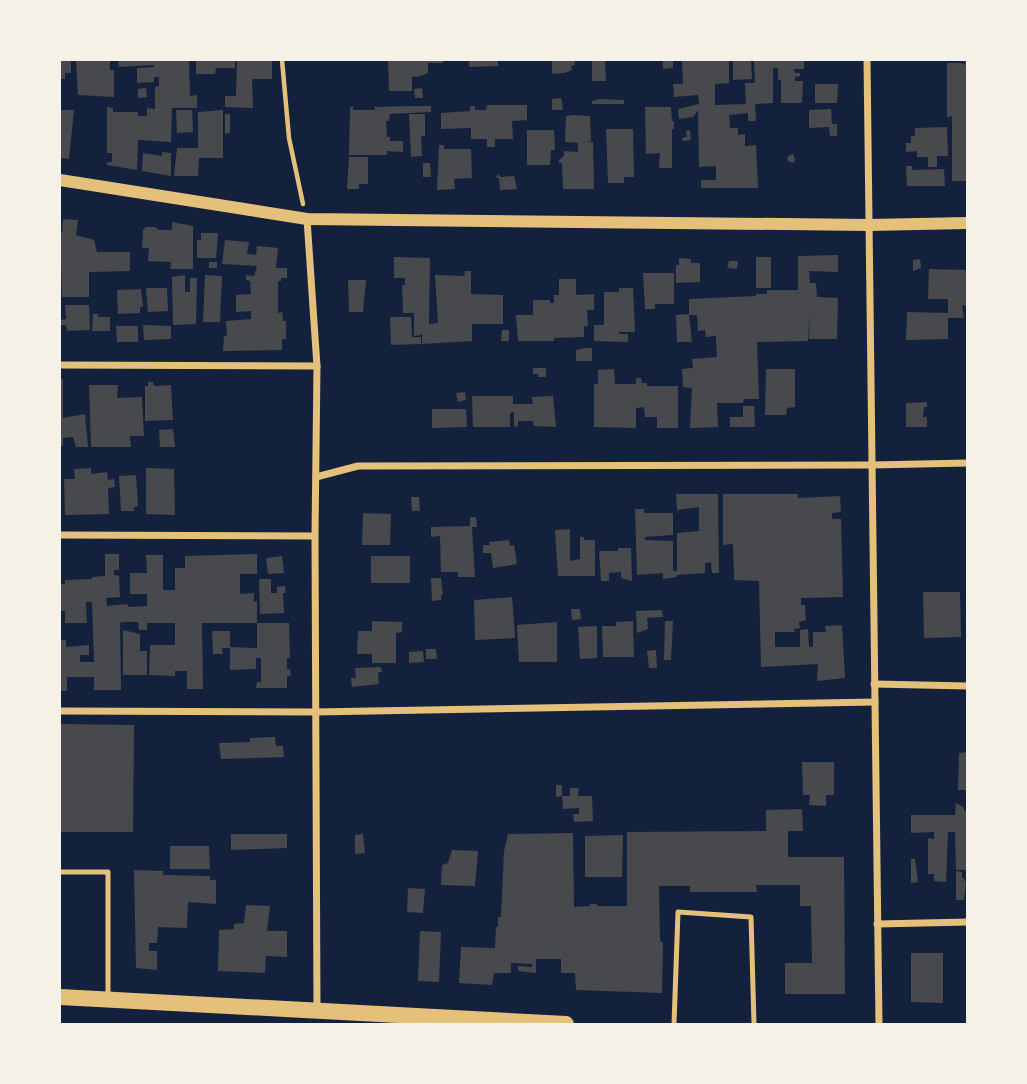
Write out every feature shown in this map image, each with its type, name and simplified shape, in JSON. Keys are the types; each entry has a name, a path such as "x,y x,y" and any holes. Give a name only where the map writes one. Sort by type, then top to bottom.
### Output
{"main road":[{"path":"60,997 566,1024"}],"street":[{"path":"867,60 879,1024"},
{"path":"60,180 307,219 869,225 968,223"},
{"path":"307,219 317,366 317,1011"},
{"path":"60,365 317,366"},
{"path":"316,477 358,466 968,463"},
{"path":"60,535 315,536"},
{"path":"874,684 968,686"},
{"path":"60,711 315,712 875,702"},
{"path":"877,924 968,922"}],"lane":[{"path":"60,872 108,872 108,1000"},
{"path":"674,1024 678,912 751,917 754,1024"}],"path":[{"path":"282,60 289,138 307,219"}],"building":[{"path":"60,60 71,60 71,73 65,73 65,79 60,79"},
{"path":"76,60 110,60 110,70 114,70 114,97 78,95"},
{"path":"118,60 189,60 190,96 197,95 197,108 172,108 171,142 138,140 137,170 107,165 107,162 112,162 112,153 107,153 107,107 113,108 113,112 138,112 138,116 147,116 147,108 155,109 155,87 159,86 159,77 154,77 154,82 137,83 137,68 154,65 119,67"},
{"path":"196,60 235,60 235,68 216,68 215,74 196,74"},
{"path":"237,60 272,60 272,79 252,79 253,108 225,107 225,96 236,96"},
{"path":"388,60 443,60 443,63 428,63 428,73 412,77 412,91 389,91"},
{"path":"469,60 498,60 498,66 469,67"},
{"path":"552,60 575,60 575,65 565,73 552,74"},
{"path":"592,60 605,60 606,81 592,81"},
{"path":"663,60 673,60 673,68 663,69"},
{"path":"682,60 729,60 729,83 715,84 715,105 746,104 745,83 755,83 754,60 804,60 804,69 794,69 795,73 800,73 800,76 795,77 795,81 803,81 802,103 781,103 781,80 778,80 778,68 773,68 773,103 755,104 756,121 748,121 748,113 729,115 730,128 738,128 738,135 745,134 745,146 756,145 758,188 701,188 701,180 716,180 716,166 699,167 698,111 693,117 679,119 678,109 699,104 698,95 674,97 673,84 683,84"},
{"path":"733,60 751,60 752,79 733,80"},
{"path":"965,60 967,181 952,181 952,116 947,117 947,63 965,65"},
{"path":"815,84 838,84 837,103 815,103"},
{"path":"146,88 147,97 138,98 138,89"},
{"path":"422,88 423,98 415,98 414,89"},
{"path":"561,98 563,110 552,110 552,99"},
{"path":"624,100 624,104 592,104 592,101"},
{"path":"487,105 527,105 527,120 512,121 513,139 495,139 495,147 487,147 487,139 471,139 471,128 441,129 441,113 470,111 470,106 475,106 475,110 486,110"},
{"path":"431,106 431,112 390,114 389,121 386,121 387,137 390,137 390,141 403,141 403,152 387,151 387,155 349,155 350,107 353,107 353,110 375,110 374,107"},
{"path":"645,107 671,107 674,121 672,168 659,168 660,153 646,154"},
{"path":"831,109 832,124 837,124 837,136 830,136 829,127 809,128 809,110"},
{"path":"60,110 74,110 69,159 60,158"},
{"path":"176,110 192,110 193,132 177,133"},
{"path":"223,110 223,158 199,158 198,176 174,176 177,148 198,148 198,112"},
{"path":"225,114 230,114 230,133 225,134"},
{"path":"409,114 425,114 425,136 421,136 422,156 411,157"},
{"path":"566,116 590,116 591,141 584,141 593,142 594,189 563,189 562,163 559,163 559,160 564,156 564,151 578,152 578,143 565,142"},
{"path":"947,127 948,156 937,156 937,167 928,167 928,157 917,157 917,151 906,152 906,143 911,143 915,128"},
{"path":"606,129 633,129 634,177 624,177 624,183 608,183"},
{"path":"527,130 554,130 555,150 551,150 550,165 527,165"},
{"path":"690,130 691,140 683,141 682,138 687,137 686,131"},
{"path":"439,145 444,145 444,149 471,149 472,178 454,179 455,189 437,190"},
{"path":"162,152 171,153 171,176 142,171 143,153 162,156"},
{"path":"793,154 793,163 788,161 787,157"},
{"path":"349,157 368,157 368,184 359,184 359,189 347,189"},
{"path":"423,163 430,163 431,177 423,177"},
{"path":"906,166 912,166 912,170 944,169 945,186 907,186"},
{"path":"498,174 501,177 514,176 517,189 500,190 499,179 496,177"},
{"path":"63,219 78,220 76,235 94,240 97,252 130,252 130,271 89,272 89,297 62,297 60,233"},
{"path":"172,222 193,226 193,269 170,269 171,262 148,261 149,248 142,248 143,230 146,227 172,230"},
{"path":"201,233 218,233 216,258 197,258 197,240 201,240"},
{"path":"225,240 249,242 247,254 256,255 257,246 278,248 276,268 287,268 287,278 278,281 278,313 282,312 283,321 286,321 286,339 282,339 282,350 223,351 224,336 227,336 226,321 251,319 251,311 236,312 236,295 251,294 250,281 246,280 246,275 254,276 257,266 222,264"},
{"path":"838,255 838,272 809,271 810,283 816,283 817,297 838,298 837,339 809,339 810,313 808,341 757,342 759,399 744,399 743,403 717,403 718,427 690,428 692,388 683,387 682,369 693,368 692,359 717,357 716,336 706,337 705,330 698,331 697,315 689,315 689,299 756,296 767,294 767,290 798,290 798,256"},
{"path":"394,257 430,258 429,324 438,323 435,275 465,276 464,271 471,271 471,294 503,295 503,324 472,324 472,341 422,344 422,333 414,336 414,313 403,313 402,285 405,285 405,278 394,278"},
{"path":"756,257 771,257 771,288 756,288"},
{"path":"679,258 700,263 700,282 676,283 676,265 679,265"},
{"path":"920,259 921,268 913,271 913,260"},
{"path":"729,261 738,261 737,269 727,268"},
{"path":"209,262 217,262 217,268 209,268"},
{"path":"929,269 967,270 967,306 962,305 964,318 948,318 948,339 906,340 907,312 948,313 948,299 928,299"},
{"path":"643,273 674,273 674,304 655,304 655,309 645,309"},
{"path":"185,275 185,292 190,292 190,278 197,278 196,324 173,325 172,277"},
{"path":"205,275 222,276 220,322 203,322"},
{"path":"559,279 576,279 576,295 594,294 594,310 587,310 588,326 584,326 584,337 554,338 554,341 518,341 516,315 533,315 533,300 550,300 550,303 554,303 554,295 559,295"},
{"path":"348,280 366,280 363,312 349,312"},
{"path":"146,288 167,288 168,311 148,312"},
{"path":"619,288 633,288 635,332 619,332 628,334 628,342 594,341 594,325 604,325 604,292 619,292"},
{"path":"141,289 143,307 140,307 140,313 118,314 117,290"},
{"path":"65,305 89,305 90,330 67,331 66,325 60,325 60,320 66,319"},
{"path":"93,314 110,317 110,331 92,331"},
{"path":"689,314 692,342 677,342 676,315"},
{"path":"390,317 411,317 412,337 421,337 421,344 391,345"},
{"path":"143,325 171,326 171,339 144,340"},
{"path":"116,326 138,326 138,342 117,342"},
{"path":"502,330 509,330 509,341 501,341"},
{"path":"592,348 592,361 576,361 576,350"},
{"path":"533,368 546,368 546,377 533,374"},
{"path":"614,369 615,384 636,384 636,378 641,378 642,383 647,383 647,386 678,386 678,428 657,428 657,417 645,417 644,407 636,408 636,428 594,427 594,384 598,384 598,370"},
{"path":"766,369 795,369 795,407 787,408 786,415 765,415"},
{"path":"60,379 63,379 63,418 85,414 88,447 76,447 73,437 63,438 63,446 60,446"},
{"path":"148,382 153,382 154,386 171,385 173,420 145,421 145,386 148,386"},
{"path":"89,385 118,385 117,398 142,397 144,436 130,436 131,447 91,447"},
{"path":"465,392 466,400 458,402 456,393"},
{"path":"472,396 513,396 513,404 533,404 532,397 553,396 556,427 534,426 533,421 518,421 518,426 514,427 514,412 510,413 510,427 473,427"},
{"path":"927,402 923,417 927,417 927,427 906,427 906,403"},
{"path":"743,406 754,406 755,427 730,427 730,417 743,417"},
{"path":"432,409 466,409 467,427 432,428"},
{"path":"173,429 175,447 160,447 159,430"},
{"path":"91,468 91,474 107,472 108,480 114,479 115,487 108,488 109,514 65,515 64,479 75,479 74,469"},
{"path":"146,468 174,469 175,515 146,514"},
{"path":"136,475 138,506 134,507 134,511 121,511 119,476"},
{"path":"676,494 718,494 719,573 712,573 711,562 705,563 705,573 663,579 663,573 637,575 635,509 644,509 644,513 673,513 673,535 645,537 645,540 673,541 673,571 677,571 677,533 699,531 699,507 677,510"},
{"path":"723,494 798,494 798,498 840,496 841,512 832,513 832,519 841,519 843,597 801,598 801,605 805,605 806,620 799,622 800,628 794,629 795,632 775,632 775,647 800,647 800,630 808,629 809,647 813,647 813,632 826,632 825,626 842,625 845,678 817,681 818,664 761,667 759,581 734,580 733,544 723,545"},
{"path":"411,497 419,497 420,511 412,511"},
{"path":"363,513 391,514 390,545 362,545"},
{"path":"470,517 476,517 477,527 472,527 475,577 458,577 458,572 441,572 440,536 431,537 431,527 470,526"},
{"path":"570,529 570,561 580,559 580,537 584,537 584,540 595,540 595,576 558,576 555,530"},
{"path":"509,540 510,546 514,545 517,564 493,568 491,553 483,553 483,545"},
{"path":"618,548 631,548 632,581 621,578 621,572 609,573 609,581 601,581 599,551 618,551"},
{"path":"105,554 119,554 119,570 114,570 114,575 119,576 120,597 106,598 107,606 127,604 129,607 147,606 147,594 130,594 130,573 147,573 146,555 163,555 163,590 175,590 175,568 185,568 185,556 257,554 257,574 240,574 240,594 254,593 254,602 257,601 257,623 202,623 203,689 187,689 187,671 175,671 175,676 149,675 150,645 175,645 175,623 147,623 147,630 139,630 138,622 124,622 120,623 121,690 94,690 94,677 67,677 67,691 60,691 60,640 66,640 66,647 89,645 89,655 80,655 80,662 94,662 92,602 86,602 87,623 65,623 65,611 60,611 60,584 65,584 65,580 105,576"},
{"path":"282,556 284,573 268,574 266,558"},
{"path":"371,556 410,556 410,583 371,583"},
{"path":"431,578 441,578 441,600 432,601"},
{"path":"259,579 271,579 271,593 277,593 277,587 285,586 284,613 260,614"},
{"path":"923,592 960,592 961,637 924,638"},
{"path":"512,597 515,638 475,640 474,600"},
{"path":"571,609 580,609 581,619 572,620"},
{"path":"662,610 663,617 647,618 648,629 637,633 636,611"},
{"path":"372,621 402,622 402,632 396,633 396,663 372,663 372,654 357,654 358,631 372,631"},
{"path":"633,621 634,657 603,657 602,626 616,626 616,622"},
{"path":"665,621 673,621 671,660 664,660"},
{"path":"557,622 557,662 519,662 517,625"},
{"path":"257,623 289,623 290,658 287,658 287,669 290,669 291,676 287,676 287,688 256,688 257,682 261,682 261,658 256,658 256,669 230,670 230,647 257,648"},
{"path":"597,626 597,658 580,659 578,627"},
{"path":"123,630 140,634 140,651 147,651 147,675 123,675"},
{"path":"212,631 230,631 230,648 222,648 223,654 213,654"},
{"path":"426,649 436,649 437,659 426,659"},
{"path":"656,650 657,668 649,668 647,651"},
{"path":"423,651 424,662 409,663 409,652"},
{"path":"381,667 382,672 378,672 379,684 352,687 351,678 356,678 355,668"},
{"path":"60,724 134,725 133,832 60,832"},
{"path":"275,737 276,746 283,746 284,757 221,759 219,743 250,742 250,738"},
{"path":"967,752 967,790 958,790 959,753"},
{"path":"802,762 834,762 834,795 826,795 826,806 809,805 810,795 803,795"},
{"path":"556,785 562,785 562,796 556,797"},
{"path":"570,788 579,788 578,796 592,796 593,821 574,822 573,814 579,814 579,808 563,809 562,796 570,796"},
{"path":"956,803 963,807 967,815 967,870 956,870 955,832 948,832 946,882 934,881 934,874 928,874 928,838 934,839 934,832 911,833 911,815 955,815"},
{"path":"802,809 803,831 788,831 788,857 844,857 845,994 785,994 785,963 812,963 811,906 800,906 800,885 756,885 757,892 690,892 690,886 659,886 660,941 663,943 662,993 576,990 575,973 561,973 561,959 536,959 536,973 518,971 518,966 532,967 532,964 511,963 511,973 494,973 492,985 459,983 461,947 495,948 496,927 498,917 501,917 504,851 508,834 573,833 574,907 590,904 627,906 627,832 766,831 766,810"},
{"path":"231,834 287,834 287,848 231,850"},
{"path":"363,834 365,853 355,854 355,835"},
{"path":"623,835 622,877 585,877 585,836"},
{"path":"170,846 209,846 210,869 170,869"},
{"path":"452,850 478,851 475,886 441,885 442,865 448,863"},
{"path":"911,859 915,859 918,882 911,883"},
{"path":"134,870 163,871 163,875 210,876 210,880 216,880 216,904 188,902 187,928 158,927 157,943 149,943 149,951 157,951 157,970 136,968"},
{"path":"956,871 962,872 966,884 964,900 956,900"},
{"path":"408,888 425,889 423,913 407,912"},
{"path":"246,905 270,906 267,931 287,931 287,957 266,956 265,973 218,971 219,930 234,929 234,924 244,923"},
{"path":"420,931 441,932 439,982 418,981"},
{"path":"911,953 943,953 943,1003 911,1002"}]}
